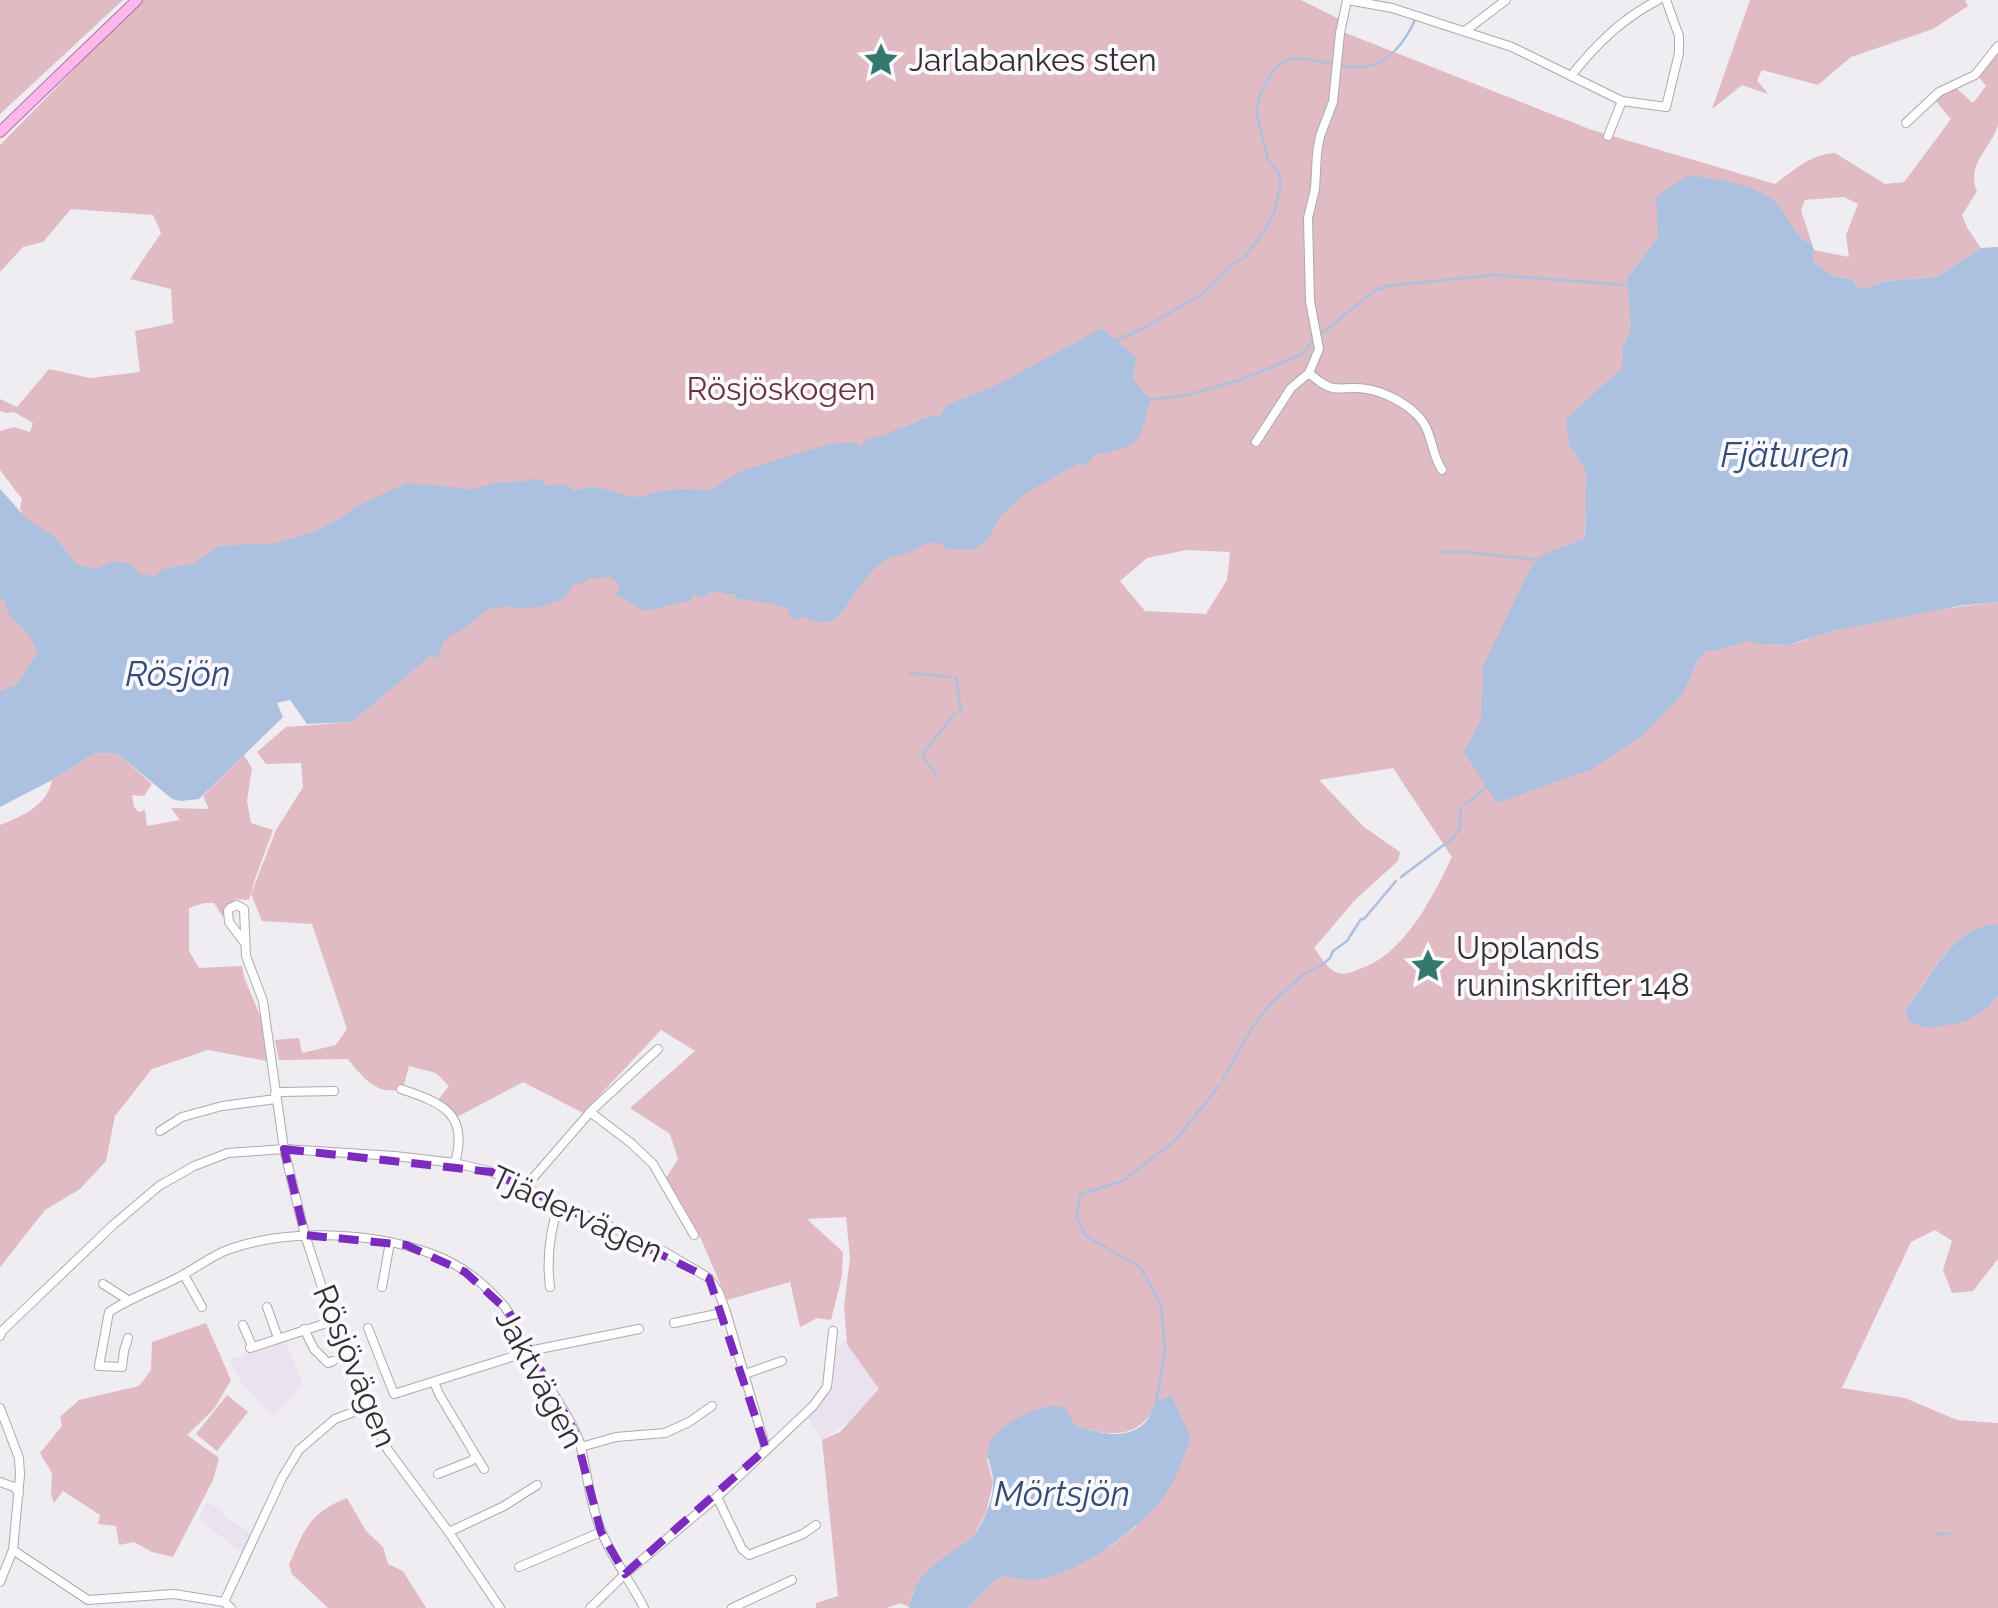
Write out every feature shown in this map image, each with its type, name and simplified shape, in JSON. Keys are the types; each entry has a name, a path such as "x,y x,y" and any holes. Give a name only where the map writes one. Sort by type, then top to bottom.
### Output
{"main road":[{"path":"0,132 136,0"}],"street":[{"path":"1256,442 1291,388 1309,373 1319,344 1310,301 1308,218 1316,189 1316,152 1333,102 1347,0 1392,3 1512,47 1622,101 1666,107 1679,36 1666,0"},
{"path":"1571,76 1616,26 1658,0"},
{"path":"1465,31 1502,1"},
{"path":"1906,124 1939,92 1975,75 1998,46"},
{"path":"1608,136 1622,101"},
{"path":"1309,373 1321,384 1338,390 1366,388 1418,414 1426,425 1435,460 1442,470"},
{"name":"Rösjövägen","path":"244,942 263,1001 284,1149 305,1236 332,1321 388,1450 500,1608"},
{"path":"526,1186 590,1112 658,1049"},
{"path":"401,1089 448,1110 459,1127 461,1144 456,1163"},
{"path":"160,1131 182,1117 281,1092 334,1091"},
{"path":"590,1112 653,1164 694,1234"},
{"name":"Tjädervägen","path":"0,1336 22,1310 159,1186 228,1153 284,1149 456,1163 526,1186 665,1252 709,1278 726,1312 766,1449"},
{"path":"550,1287 550,1233 559,1203"},
{"name":"Jaktvägen","path":"128,1300 228,1249 270,1240 344,1236 436,1254 487,1288 508,1311 581,1446 601,1532 644,1608"},
{"path":"382,1287 390,1242"},
{"path":"184,1274 202,1307"},
{"path":"102,1284 128,1300 109,1312 99,1366 122,1368 128,1338"},
{"path":"266,1308 278,1338"},
{"path":"674,1323 726,1312"},
{"path":"242,1325 251,1347 332,1321"},
{"path":"368,1328 394,1394 528,1352 639,1328"},
{"path":"304,1330 314,1349 328,1363 332,1361"},
{"path":"590,1608 814,1406 827,1387 833,1330"},
{"path":"745,1374 782,1362"},
{"path":"434,1382 484,1469"},
{"path":"581,1446 616,1436 665,1433 712,1406"},
{"path":"14,1550 86,1604 174,1594 228,1605 282,1478 300,1450 335,1419 367,1407"},
{"path":"0,1408 19,1458 14,1550 0,1582"},
{"path":"438,1474 476,1456"},
{"path":"0,1482 19,1493"},
{"path":"449,1532 537,1485"},
{"path":"717,1497 742,1549 749,1555 816,1525"},
{"path":"518,1567 601,1532"},
{"path":"732,1608 792,1580"}],"highlighted area":[{"path":"284,1149 492,1172 709,1278 766,1449 625,1574 601,1532 575,1432 508,1311 465,1272 406,1245 305,1235"}],"shaded area":[{"path":"845,1340 879,1389 854,1418 822,1440 807,1416 832,1390 834,1350"},
{"path":"285,1341 303,1384 273,1416 241,1383 229,1360"},
{"path":"207,1502 252,1534 242,1553 199,1519"}],"green space":[{"path":"0,0 123,0 0,114"},
{"name":"Rösjöskogen","path":"142,0 1301,0 1341,20 1338,30 1592,130 1775,184 1810,160 1835,153 1885,184 1904,182 1951,119 1934,99 1955,87 1973,103 1986,86 1978,76 1998,50 1998,124 1977,164 1977,191 1962,215 1981,248 1936,277 1886,281 1858,288 1853,280 1833,276 1813,261 1814,250 1849,257 1846,235 1858,204 1844,197 1805,200 1801,210 1812,244 1795,232 1775,202 1658,237 1627,278 1639,352 1569,445 1586,473 1585,538 1547,553 1481,720 1684,692 1698,660 1708,650 1736,642 1784,645 1876,621 1998,602 1998,924 1981,927 1954,944 1905,1009 1989,1007 1998,995 1998,1259 1973,1291 1952,1293 1943,1270 1952,1241 1935,1230 1911,1242 1842,1388 1905,1398 1957,1420 1998,1423 1998,1608 968,1608 1003,1575 1028,1580 1077,1565 1136,1527 1152,1410 1138,1427 1118,1433 1075,1425 1068,1411 987,1459 993,1483 986,1513 972,1539 957,1548 912,1593 909,1607 900,1603 886,1608 816,1608 816,1603 838,1596 822,1440 840,1432 879,1389 847,1344 844,1306 850,1258 846,1217 807,1219 843,1252 842,1276 831,1320 817,1318 800,1327 790,1282 727,1300 701,1239 666,1178 678,1159 670,1134 630,1108 695,1051 661,1030 583,1113 523,1082 457,1117 438,1100 449,1086 436,1073 409,1066 403,1088 386,1090 365,1079 348,1059 279,1060 275,1040 299,1038 302,1053 336,1045 347,1029 312,924 262,921 251,894 276,830 303,787 301,763 266,764 257,752 286,727 352,722 431,654 435,658 439,655 437,648 0,691 0,538 22,512 22,499 0,470 0,431 14,427 30,432 33,423 14,412 0,411 0,399 17,407 49,369 90,378 140,372 135,331 173,323 171,289 130,279 161,233 153,215 71,209 43,242 23,247 0,272 0,145","holes":["1187,550 1230,552 1227,580 1206,614 1145,611 1120,581 1147,558","1393,768 1452,857 1426,907 1402,939 1374,963 1340,973 1328,967 1314,948 1356,899 1398,861 1400,852 1364,827 1319,780"]},
{"path":"1750,0 1965,0 1968,6 1933,29 1851,57 1818,85 1762,70 1757,80 1768,94 1742,85 1712,109"},
{"path":"95,753 118,754 152,784 144,796 132,795 134,807 139,812 145,810 147,826 180,820 171,808 209,809 203,796 244,755 252,768 247,801 251,823 273,830 249,900 236,899 225,909 223,917 214,903 189,908 189,951 199,968 242,966 261,1018 267,1061 208,1050 152,1069 115,1116 106,1161 80,1189 45,1210 0,1267 0,825 32,809 45,796 52,780"},
{"path":"206,1323 231,1380 214,1409 187,1435 219,1458 213,1480 173,1557 134,1542 119,1545 116,1526 98,1524 100,1515 63,1491 54,1503 52,1473 40,1453 62,1426 60,1417 79,1400 139,1386 151,1370 152,1342"},
{"path":"227,1395 248,1412 217,1451 196,1434"},
{"path":"347,1498 366,1531 383,1547 388,1564 403,1571 426,1608 328,1608 292,1574 289,1565 309,1524 324,1510"}],"water":[{"name":"Fjäturen","path":"1688,175 1733,183 1765,195 1779,206 1800,236 1812,244 1813,261 1833,276 1853,280 1858,288 1886,281 1936,277 1981,248 1998,247 1998,602 1837,630 1787,645 1748,641 1708,650 1698,660 1684,692 1643,735 1592,769 1497,803 1464,752 1481,720 1483,666 1531,567 1544,554 1585,538 1586,475 1569,445 1566,419 1622,368 1623,347 1631,329 1627,278 1658,237 1656,197"},
{"name":"Rösjön","path":"1102,328 1136,358 1133,379 1150,400 1135,442 1092,456 1085,465 1078,464 1026,493 999,518 988,539 973,550 929,543 886,560 829,622 803,617 797,620 789,615 788,609 722,592 701,597 694,594 692,600 645,611 615,594 620,589 618,583 609,576 591,577 574,585 563,599 536,608 489,608 443,642 435,659 431,655 352,722 307,724 290,700 277,703 283,717 199,799 172,799 118,754 95,753 0,807 0,691 16,685 38,652 0,598 0,489 28,520 54,536 77,565 97,569 113,561 131,564 139,574 154,576 163,569 195,563 218,546 276,543 313,532 407,483 469,490 532,478 548,487 560,483 575,491 591,487 638,497 673,489 709,490 743,470 826,445 853,442 861,447 868,439 927,417 940,416 947,405 999,384"},
{"path":"1998,924 1998,995 1989,1007 1964,1022 1929,1028 1908,1021 1905,1009 1955,944 1981,927"},
{"name":"Mörtsjön","path":"1171,1395 1191,1438 1165,1495 1124,1536 1088,1560 1051,1576 1030,1580 1003,1576 968,1608 909,1608 925,1573 970,1539 981,1524 993,1490 989,1445 1000,1430 1032,1411 1053,1406 1064,1408 1075,1425 1120,1434 1145,1423 1157,1402"}],"waterway":[{"path":"1115,341 1204,293 1245,257 1263,233 1274,214 1281,182 1268,160 1256,111 1262,89 1275,69 1288,60 1360,67 1379,62 1398,48 1415,20"},
{"path":"1321,334 1374,291 1387,286 1493,275 1627,285"},
{"path":"1150,400 1187,395 1240,380 1303,354 1313,340"},
{"path":"1439,552 1538,560"},
{"path":"910,673 951,677"},
{"path":"956,676 959,711"},
{"path":"930,767 922,755 955,713"},
{"path":"932,769 938,777"},
{"path":"1465,804 1487,787"},
{"path":"1401,877 1453,838 1460,828 1461,807"},
{"path":"1223,1079 1271,1003 1304,974 1330,958 1396,881"},
{"path":"1156,1402 1165,1350 1161,1304 1140,1267 1086,1236 1076,1217 1081,1194 1123,1181 1176,1140 1219,1086"},
{"path":"1935,1534 1949,1534"}],"place":[{"name":"Jarlabankes sten","path":"881,60"},
{"name":"Upplands runinskrifter 148","path":"1428,966"}]}
